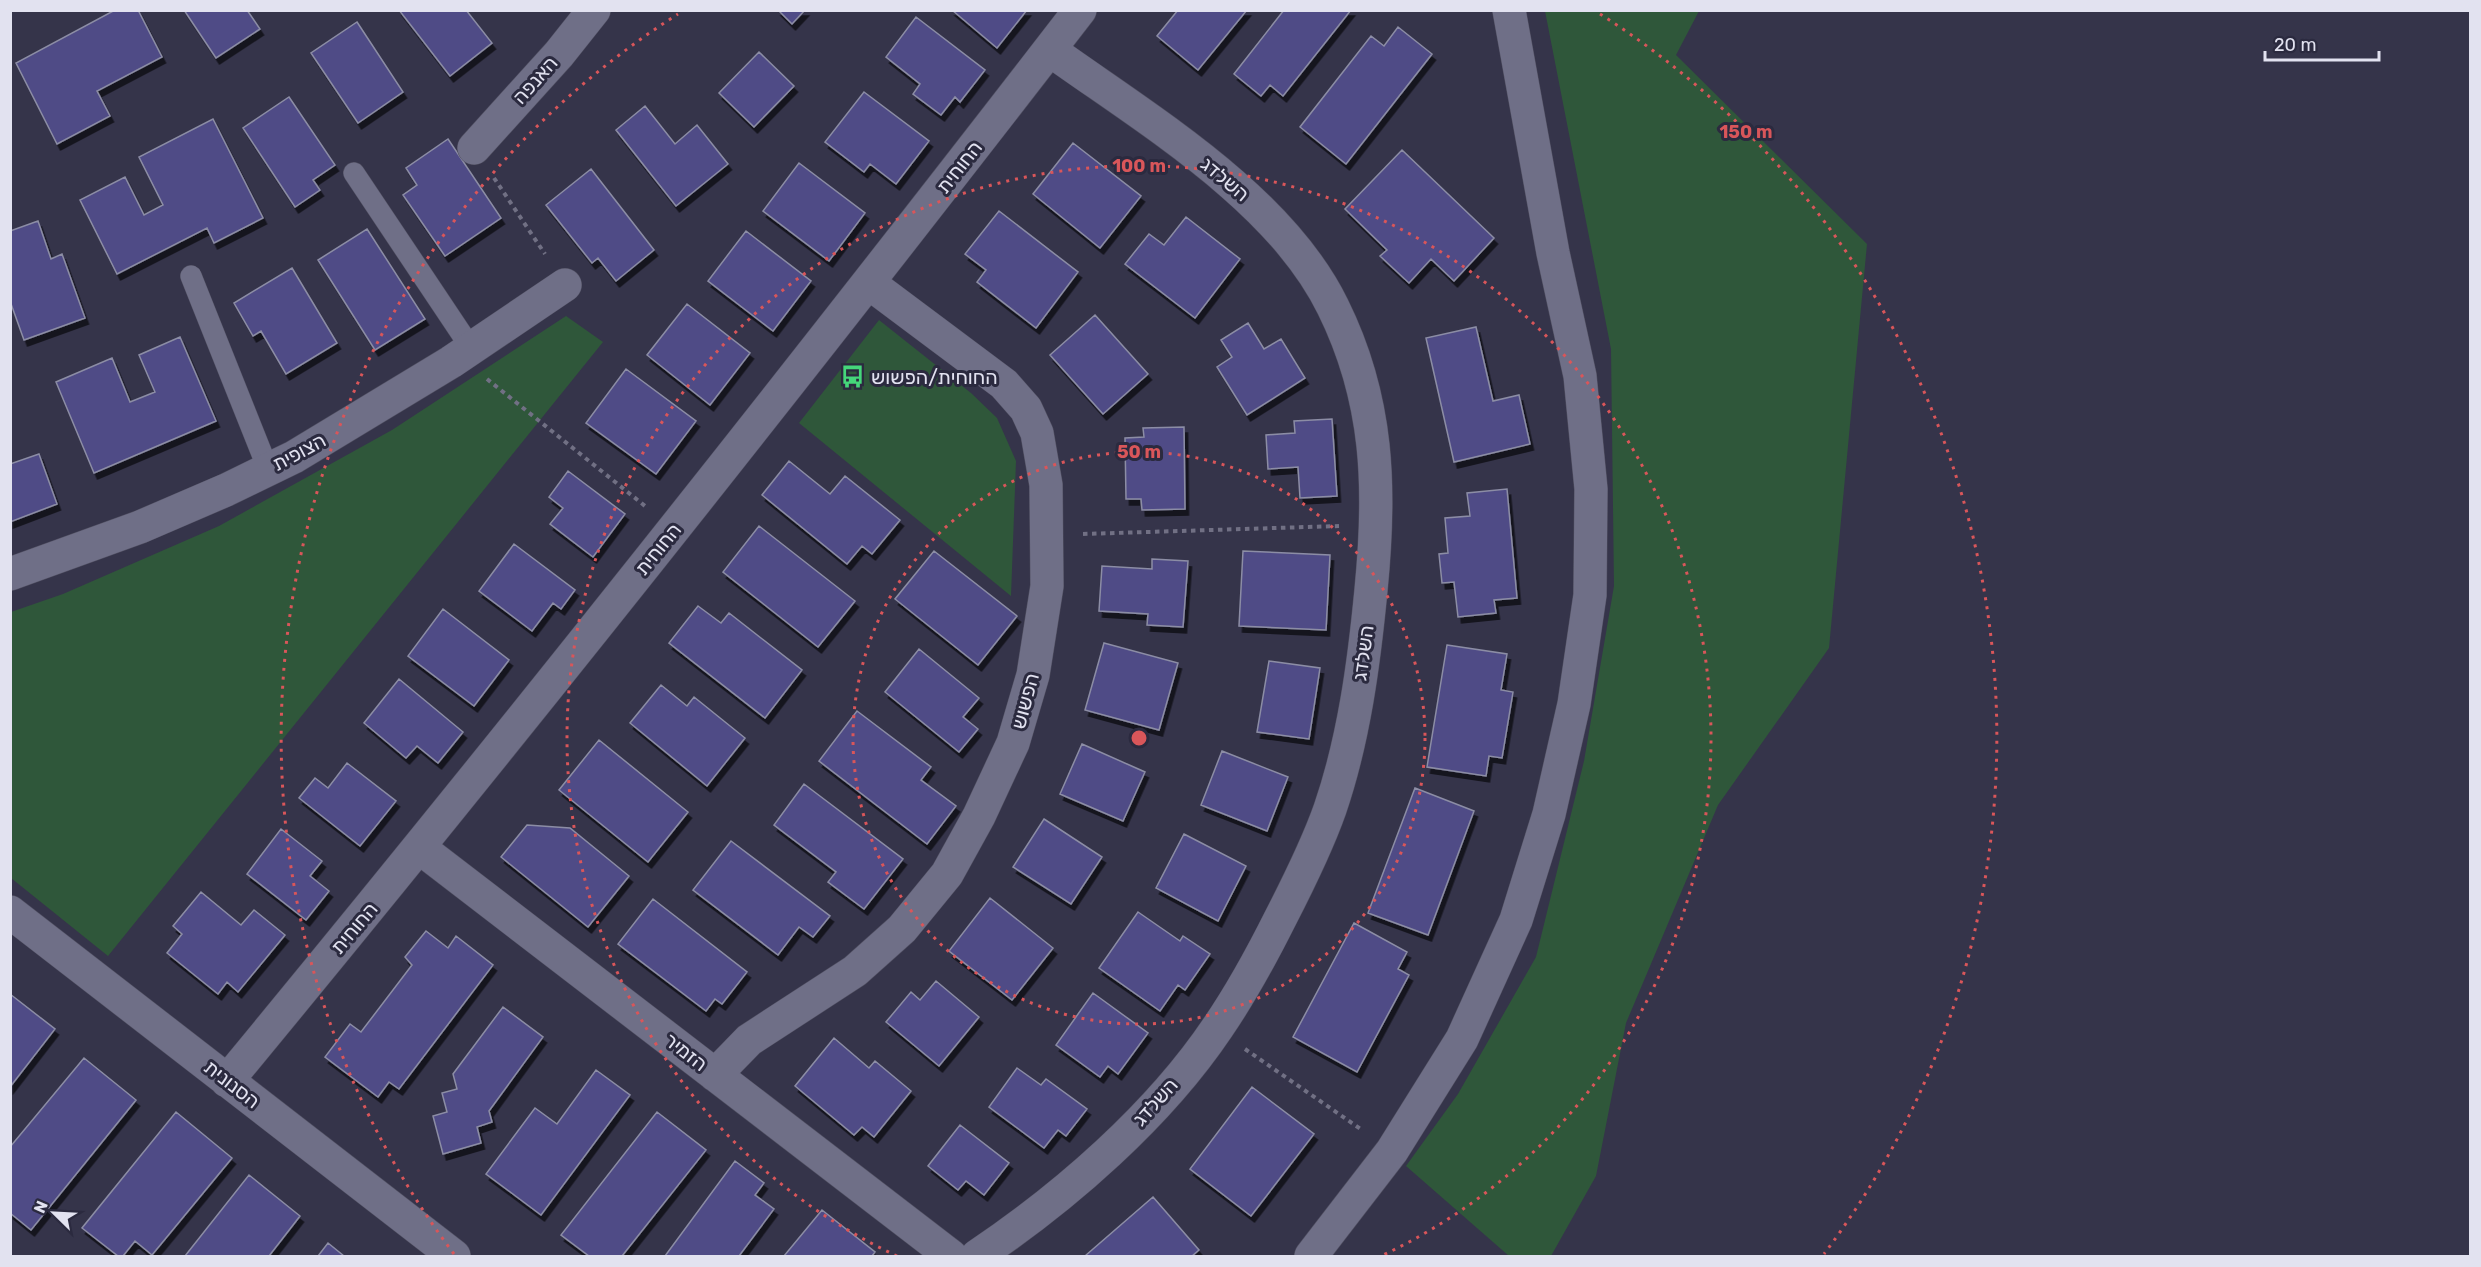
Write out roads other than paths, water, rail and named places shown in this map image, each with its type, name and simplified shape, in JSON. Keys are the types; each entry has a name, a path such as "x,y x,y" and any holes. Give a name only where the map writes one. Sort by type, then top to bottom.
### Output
{"street":[{"name":"האנפה","path":"474,148 594,10"},
{"name":"החוחית","path":"227,1081 420,848 870,283 1080,10"},
{"path":"1311,1257 1392,1151 1462,1039 1516,920 1549,814 1574,704 1590,596 1591,489 1580,376 1553,253 1509,10"},
{"name":"השלדג","path":"978,1257 1066,1191 1112,1149 1169,1089 1216,1030 1262,954 1296,889 1330,808 1352,726 1365,649 1376,525 1373,429 1357,364 1332,305 1300,255 1254,202 1202,159 1050,50"},
{"name":"הפשוש","path":"715,1075 749,1040 855,971 902,929 947,874 979,816 1013,743 1033,675 1047,586 1046,484 1037,433 1026,409 1004,384 870,283"},
{"name":"הצופית","path":"10,574 140,527 294,457 465,352 565,285"},
{"name":"הזמיר","path":"420,848 951,1257"},
{"name":"הסנונית","path":"10,912 454,1257"}],"lane":[{"path":"354,173 465,352"},
{"path":"191,276 268,469"}],"place":[{"name":"החוחית/הפשוש","path":"853,377"}]}
